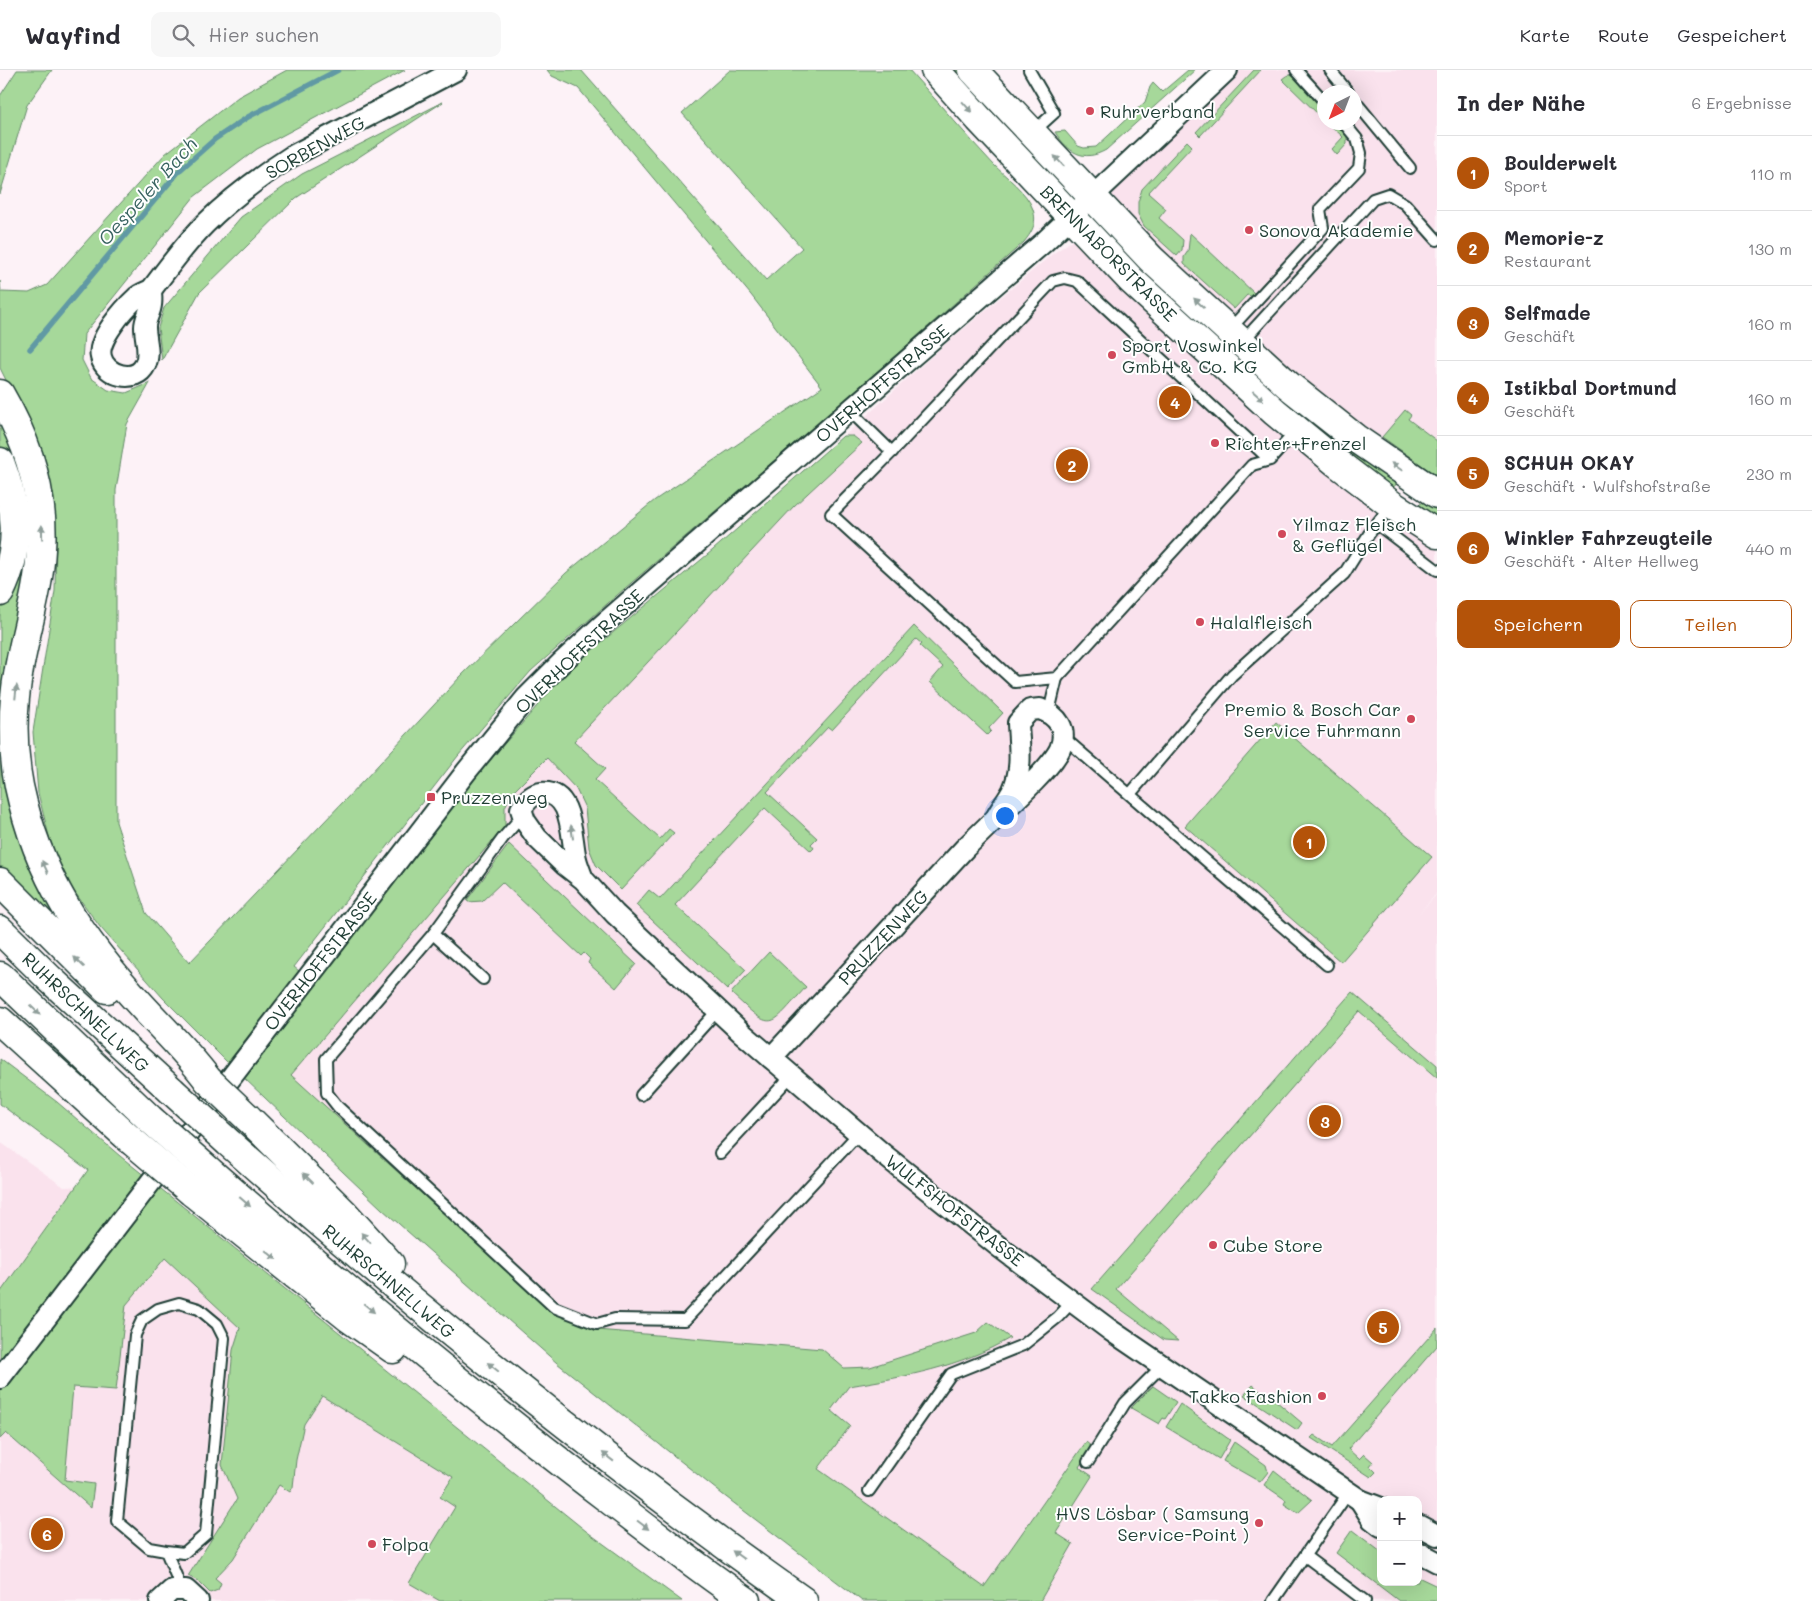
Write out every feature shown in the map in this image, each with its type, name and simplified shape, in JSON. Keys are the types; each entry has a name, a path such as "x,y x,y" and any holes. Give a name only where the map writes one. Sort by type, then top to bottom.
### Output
{"main road":[{"name":"BRENNABORSTRASSE","path":"935,70 1131,280 1337,464 1384,514 1437,534"},
{"name":"BRENNABORSTRASSE","path":"973,70 1152,259 1288,385 1355,438 1429,489"},
{"path":"0,394 13,418 31,461 39,493 41,516 41,550 38,577 18,670 14,714 15,750 19,784 28,822 38,854 67,910 96,952 198,1070"},
{"path":"1297,430 1317,408"},
{"path":"0,462 8,482 16,525 15,550 0,592"},
{"path":"1384,514 1429,489"},
{"path":"0,882 150,1031 198,1070 343,1212 440,1320 472,1350"},
{"name":"RUHRSCHNELLWEG","path":"0,930 172,1092 376,1271 621,1468 802,1601"},
{"name":"RUHRSCHNELLWEG","path":"0,976 150,1119 405,1338 550,1454 746,1601"},
{"path":"0,1021 132,1141 192,1192 349,1318 550,1454"},
{"path":"0,1042 43,1069 105,1117"}],"street":[{"name":"SORBENWEG","path":"151,290 204,225 238,194 268,172 292,156 456,70"},
{"name":"OVERHOFFSTRASSE","path":"0,1378 451,791 526,698 601,626 1043,243 1227,70"},
{"name":"PRUZZENWEG","path":"996,818 1012,790 1019,770 1018,723 1030,710 1040,709 1049,712"},
{"path":"1049,712 1056,716 1061,724 1062,736"},
{"name":"PRUZZENWEG","path":"771,1058 965,848 1015,801 1047,766 1060,749 1062,736"},
{"name":"WULFSHOFSTRASSE","path":"583,879 575,856 569,813 556,796 547,792 537,793 526,800 521,808 522,816 537,838 583,879 615,914 718,1010 859,1133 967,1221 1110,1330 1354,1496 1377,1506"},
{"name":"WULFSHOFSTRASSE","path":"1354,1496 1377,1523"},
{"path":"1422,1527 1437,1535"},
{"path":"1422,1554 1437,1562"},
{"path":"160,1601 172,1590 186,1590 198,1601"}],"lane":[{"path":"1029,70 1054,113 1032,133"},
{"path":"1296,70 1317,93"},
{"path":"1330,70 1342,85"},
{"path":"1362,110 1410,168"},
{"path":"1235,336 1322,228 1320,208 1359,168 1361,152 1357,139 1350,130"},
{"path":"1235,336 1373,199 1388,194 1405,204 1437,240"},
{"path":"1057,678 1015,682 831,514 1053,281 1065,278 1077,281 1270,460"},
{"path":"850,411 892,452"},
{"path":"1049,712 1057,678 1252,465 1270,460 1297,430"},
{"path":"1130,794 1232,675 1344,574 1384,514 1437,570"},
{"path":"1062,736 1327,965"},
{"path":"522,816 503,838 433,934 326,1059 327,1093 338,1107 554,1307 597,1324 615,1319 685,1320 859,1133"},
{"path":"433,934 483,979"},
{"path":"641,1095 718,1010"},
{"path":"720,1153 792,1076"},
{"path":"869,1491 951,1374 1023,1346 1058,1318 1072,1302"},
{"path":"179,1303 199,1309 217,1324 224,1338 206,1534 184,1553 166,1551 148,1548 117,1521 135,1335 142,1320 158,1308 179,1303"},
{"path":"1088,1462 1125,1403 1162,1366"},
{"path":"1273,1601 1304,1556 1354,1496"},
{"path":"166,1551 179,1590"},
{"path":"1304,1556 1365,1601"}],"shaded area":[{"path":"1232,70 1437,70 1437,489 1359,435 1098,197"},
{"path":"1082,234 1437,539 1437,893 1418,915 1437,894 1437,1601 984,1601 542,1310 281,1074 655,608 940,349 1051,255"},
{"path":"0,1142 64,1187 142,1183 586,1531 682,1601 0,1601"}],"green space":[{"path":"17,70 52,70 27,105 0,194 0,96"},
{"path":"287,70 405,70 257,149 194,197 84,334 82,360 91,378 108,390 126,393 150,383 127,424 116,490 116,822 146,913 189,963 461,676 566,573 655,500 822,387 751,295 578,88 552,76 547,70 581,70 766,280 802,248 682,113 730,70 909,70 994,165 1021,190 1034,212 1035,217 1032,230 1024,242 837,407 531,671 458,756 294,967 316,984 474,779 569,669 713,550 843,436 853,436 862,443 794,506 574,741 605,769 595,780 660,839 669,829 674,833 621,890 596,865 589,848 585,808 576,789 547,758 512,793 505,807 505,826 291,1075 543,1304 597,1330 822,1349 844,1368 870,1367 976,1333 988,1322 1010,1338 972,1356 932,1370 849,1386 831,1410 850,1426 818,1469 984,1587 1086,1442 1092,1447 1079,1467 1092,1476 1056,1533 1073,1544 1040,1601 862,1601 722,1494 557,1363 382,1209 225,1060 163,998 100,927 63,876 50,840 38,793 33,732 55,591 56,542 53,494 38,444 0,368 0,281 1,292 29,293 47,285 165,154 238,97"},
{"path":"954,70 962,70 1050,165 1047,169"},
{"path":"1188,70 1195,70 1106,150 1098,154 1083,155 1071,150 1055,132 1065,131 1078,146 1084,148 1096,147 1145,102 1153,83 1162,92"},
{"path":"1254,70 1261,70 1200,136 1196,132"},
{"path":"1290,75 1298,78 1317,101 1317,113 1282,79"},
{"path":"443,102 296,198 199,293 162,360 158,328 164,308 241,217 302,174"},
{"path":"1336,130 1343,130 1347,134 1347,144 1337,155 1332,149 1343,137"},
{"path":"1187,141 1192,146 1148,193 1166,209 1159,218 1183,240 1182,250 1177,256 1144,226 1138,214 1138,202 1142,189"},
{"path":"1312,232 1313,234 1254,297 1247,295 1234,309 1184,264 1190,233 1254,293"},
{"path":"1405,410 1411,415 1408,419 1437,441 1437,476 1382,437"},
{"path":"0,420 16,451 25,485 31,531 7,724 62,930 0,872"},
{"path":"1322,425 1400,481 1389,491 1315,433"},
{"path":"1425,501 1437,506 1437,525 1417,506"},
{"path":"914,626 1003,713 989,728 991,731 987,735 930,682 943,667 920,646 922,644 916,639 832,730 828,727 767,792 817,838 811,844 814,848 811,851 765,808 675,905 746,970 727,990 636,905 649,890 660,899"},
{"path":"1276,722 1432,857 1341,962 1185,826"},
{"path":"509,844 636,964 616,988 588,963 590,959 584,953 581,956 502,882 482,901 468,902 467,900"},
{"path":"769,952 806,987 777,1018 770,1021 756,1015 731,993"},
{"path":"1352,992 1437,1065 1437,1078 1359,1011 1116,1289 1178,1341 1164,1340 1092,1289"},
{"path":"0,1059 57,1102 120,1156 586,1531 682,1601 440,1601 409,1583 455,1507 440,1497 453,1477 322,1396 304,1424 296,1460 293,1487 290,1492 279,1485 233,1559 215,1578 221,1583 218,1590 210,1593 198,1581 188,1576 237,1499 222,1465 233,1350 240,1328 165,1258 126,1305 116,1390 73,1387 65,1480 94,1484 91,1508 6,1433 0,1439 0,1293 88,1170 0,1104"},
{"path":"1437,1328 1437,1346 1348,1449 1359,1459 1364,1454 1373,1462 1370,1466 1376,1472 1371,1477 1311,1438 1314,1435 1332,1447"},
{"path":"1253,1385 1267,1397 1269,1395 1302,1423 1297,1430 1244,1395"},
{"path":"1153,1386 1176,1402 1165,1419 1163,1418 1159,1424 1131,1408"},
{"path":"1180,1404 1230,1440 1219,1459 1166,1427"},
{"path":"1234,1442 1266,1465 1268,1472 1260,1482 1223,1461"},
{"path":"1274,1470 1312,1500 1298,1513 1284,1504 1286,1500 1264,1485"},
{"path":"1352,1530 1377,1549 1377,1584 1336,1553"},
{"path":"1422,1579 1437,1586 1437,1601 1399,1601 1379,1586 1422,1586"}],"waterway":[{"name":"Oespeler Bach","path":"30,349 180,170 215,139 248,117 338,70"}],"place":[{"name":"Ruhrverband","path":"1090,111"},
{"name":"Sonova Akademie","path":"1249,230"},
{"name":"Sport Voswinkel GmbH & Co. KG","path":"1112,355"},
{"name":"Istikbal Dortmund","path":"1175,402"},
{"name":"Richter+Frenzel","path":"1215,443"},
{"name":"Memorie-z","path":"1072,465"},
{"name":"Yilmaz Fleisch & Geflügel","path":"1282,534"},
{"name":"Halalfleisch","path":"1200,622"},
{"name":"Premio & Bosch Car Service Fuhrmann","path":"1411,719"},
{"name":"Pruzzenweg","path":"431,797"},
{"name":"Boulderwelt","path":"1309,842"},
{"name":"Selfmade","path":"1325,1121"},
{"name":"Cube Store","path":"1213,1245"},
{"name":"SCHUH OKAY","path":"1383,1327"},
{"name":"Takko Fashion","path":"1322,1396"},
{"name":"HVS Lösbar ( Samsung Service-Point )","path":"1259,1523"},
{"name":"Winkler Fahrzeugteile","path":"47,1534"},
{"name":"Folpa","path":"372,1544"}]}
